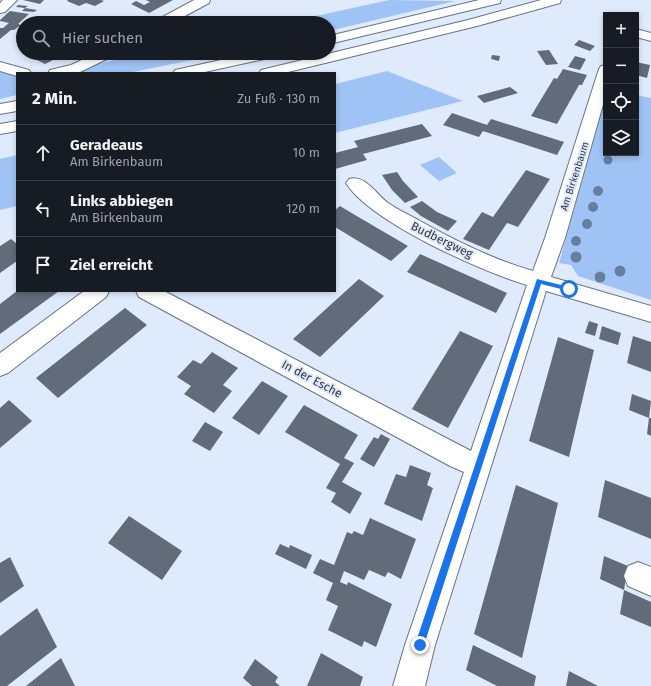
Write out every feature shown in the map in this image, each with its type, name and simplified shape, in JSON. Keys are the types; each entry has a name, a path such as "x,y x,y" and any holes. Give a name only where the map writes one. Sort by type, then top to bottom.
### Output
{"main road":[{"path":"0,9 11,0"},
{"path":"175,16 204,0"},
{"path":"336,38 495,0"},
{"path":"336,56 472,23 555,0"},
{"path":"639,35 651,37"},
{"path":"60,72 75,69 94,60"},
{"path":"185,72 240,60"},
{"path":"270,72 320,60"},
{"path":"0,66 21,72"},
{"name":"Am Birkenbaum","path":"409,686 420,645 539,281 555,238 603,79"},
{"path":"0,109 16,106"},
{"path":"0,129 16,126"},
{"name":"Budbergweg","path":"355,184 382,208 437,239 496,266 539,281"},
{"path":"539,281 651,314"},
{"path":"0,366 97,292"},
{"name":"In der Esche","path":"148,292 459,458 479,466"}],"shaded area":[{"path":"389,0 455,1 336,29 336,16 316,16"},
{"path":"115,60 192,60 133,72 60,72"},
{"path":"0,66 16,73 16,95 0,99"},
{"path":"387,71 463,101 336,133 336,84"},
{"path":"639,96 651,98 651,300 578,276 571,265 559,263 603,106 603,156 639,156"},
{"path":"16,155 16,206 0,210 0,159"},
{"path":"439,157 457,173 439,181 420,165"}],"building":[{"path":"23,0 44,0 40,4"},
{"path":"146,0 173,0 149,13 131,4 136,1 144,5 150,2"},
{"path":"67,1 104,1 95,6 86,3 79,6"},
{"path":"18,5 28,6 25,8 16,7"},
{"path":"25,8 37,10 34,12 22,11"},
{"path":"10,11 29,14 27,16 16,16 16,29 11,30 0,39 0,28 3,28 9,23 0,20"},
{"path":"579,40 595,46 590,51 574,45"},
{"path":"549,50 558,64 546,65 537,51"},
{"path":"492,55 500,56 499,61 491,59"},
{"path":"575,56 586,59 580,70 568,67"},
{"path":"37,60 53,60 45,64"},
{"path":"639,63 650,65 647,78 639,76"},
{"path":"563,69 587,75 582,85 579,85 557,124 531,116 554,78 557,79"},
{"path":"510,87 518,93 484,103 477,96"},
{"path":"452,113 487,125 491,119 564,142 557,155 483,131 479,137 443,125"},
{"path":"422,124 432,136 363,154 367,160 336,169 336,153 358,147 354,141"},
{"path":"526,170 550,179 518,227 507,223 489,250 463,239 482,212 493,217"},
{"path":"397,172 418,197 405,203 392,190 382,175"},
{"path":"422,201 437,212 457,221 448,231 421,216 410,207"},
{"path":"340,206 408,246 391,261 336,228 336,209"},
{"path":"11,239 16,243 16,262 0,273 0,246"},
{"path":"420,254 507,293 496,313 407,272"},
{"path":"359,279 384,296 320,357 293,339"},
{"path":"16,292 58,292 0,334 0,304"},
{"path":"125,308 147,325 58,398 36,378"},
{"path":"589,321 598,324 595,336 585,333"},
{"path":"602,326 621,333 618,345 599,339"},
{"path":"460,331 493,346 448,428 412,409"},
{"path":"633,336 651,342 651,372 627,363"},
{"path":"558,337 594,350 569,457 529,441"},
{"path":"212,352 238,368 223,385 232,391 214,413 184,394 191,386 177,377 193,360 201,364"},
{"path":"262,381 288,396 259,435 232,418"},
{"path":"632,394 651,401 649,418 629,410"},
{"path":"9,400 32,421 0,448 0,408"},
{"path":"304,405 358,435 344,458 354,463 342,482 362,493 350,514 331,502 336,493 326,488 340,464 285,432"},
{"path":"649,418 651,418 651,436 647,434"},
{"path":"205,422 223,432 210,451 192,441"},
{"path":"381,434 390,439 374,467 360,459 374,437 378,439"},
{"path":"410,465 431,473 427,485 433,488 422,521 384,504 396,474 406,477"},
{"path":"605,480 651,498 651,539 598,517"},
{"path":"516,485 558,503 522,658 474,634"},
{"path":"129,516 182,551 162,580 108,543"},
{"path":"370,518 416,539 401,579 388,572 385,577 369,570 364,580 344,571 340,582 347,585 348,582 392,604 376,647 364,641 362,647 328,630 338,606 326,600 333,583 313,573 320,559 334,565 347,532 352,534 354,531 363,535"},
{"path":"280,544 289,548 290,545 312,555 306,569 275,554"},
{"path":"604,556 628,566 624,590 600,579"},
{"path":"10,557 24,586 0,603 0,563"},
{"path":"624,590 651,602 651,627 620,614"},
{"path":"37,608 57,647 7,686 0,686 0,636"},
{"path":"473,645 536,676 534,686 497,686 466,670"},
{"path":"321,653 363,677 360,686 307,686"},
{"path":"61,658 75,686 26,686"},
{"path":"255,659 278,677 275,682 280,686 252,686 243,678"},
{"path":"569,671 598,686 566,686"}],"route":[{"path":"420,645 539,281 569,289"}]}
